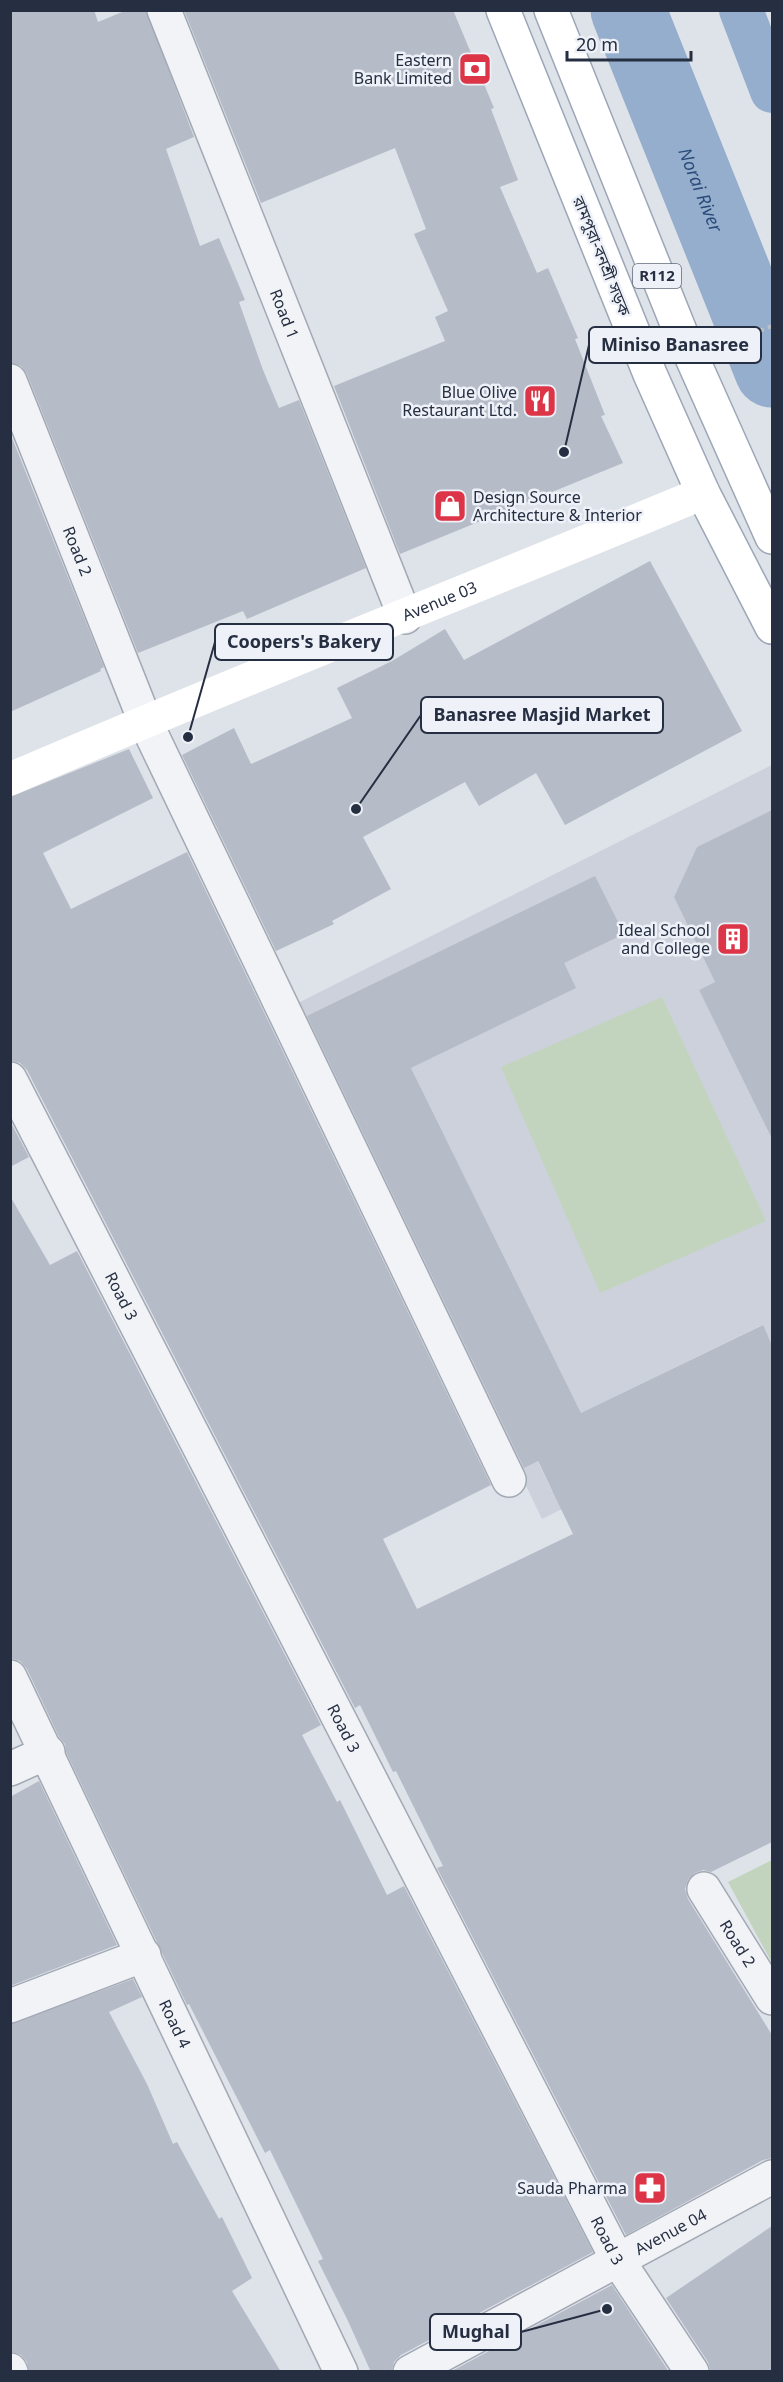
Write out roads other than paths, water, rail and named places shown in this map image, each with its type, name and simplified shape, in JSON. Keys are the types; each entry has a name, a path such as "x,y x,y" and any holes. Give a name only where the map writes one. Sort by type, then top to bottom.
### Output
{"main road":[{"name":"রামপুরা-বনশ্রী সড়ক","path":"503,10 650,374 703,493 772,627"},
{"name":"R112","path":"550,10 692,357 772,537"},
{"name":"Avenue 03","path":"10,778 703,493"}],"street":[{"name":"Road 1","path":"164,10 405,617"},
{"name":"Road 2","path":"10,381 145,721 509,1480"},
{"name":"Road 3","path":"10,1079 617,2259 692,2372"},
{"name":"Road 4","path":"10,1677 48,1752 341,2372"},
{"path":"10,1769 48,1752"},
{"name":"Road 2","path":"704,1889 772,1998"},
{"path":"10,2006 144,1956"},
{"name":"Avenue 04","path":"410,2372 772,2177"}],"waterway":[{"name":"Norai River","path":"628,10 772,370"},
{"path":"741,10 772,91"}],"place":[{"name":"Eastern Bank Limited","path":"475,69"},
{"name":"Blue Olive Restaurant Ltd.","path":"540,401"},
{"name":"Miniso Banasree","path":"564,452"},
{"name":"Design Source Architecture & Interior","path":"450,506"},
{"name":"Coopers's Bakery","path":"188,737"},
{"name":"Banasree Masjid Market","path":"356,809"},
{"name":"Ideal School and College","path":"733,939"},
{"name":"Sauda Pharma","path":"650,2188"},
{"name":"Mughal","path":"607,2309"}]}
